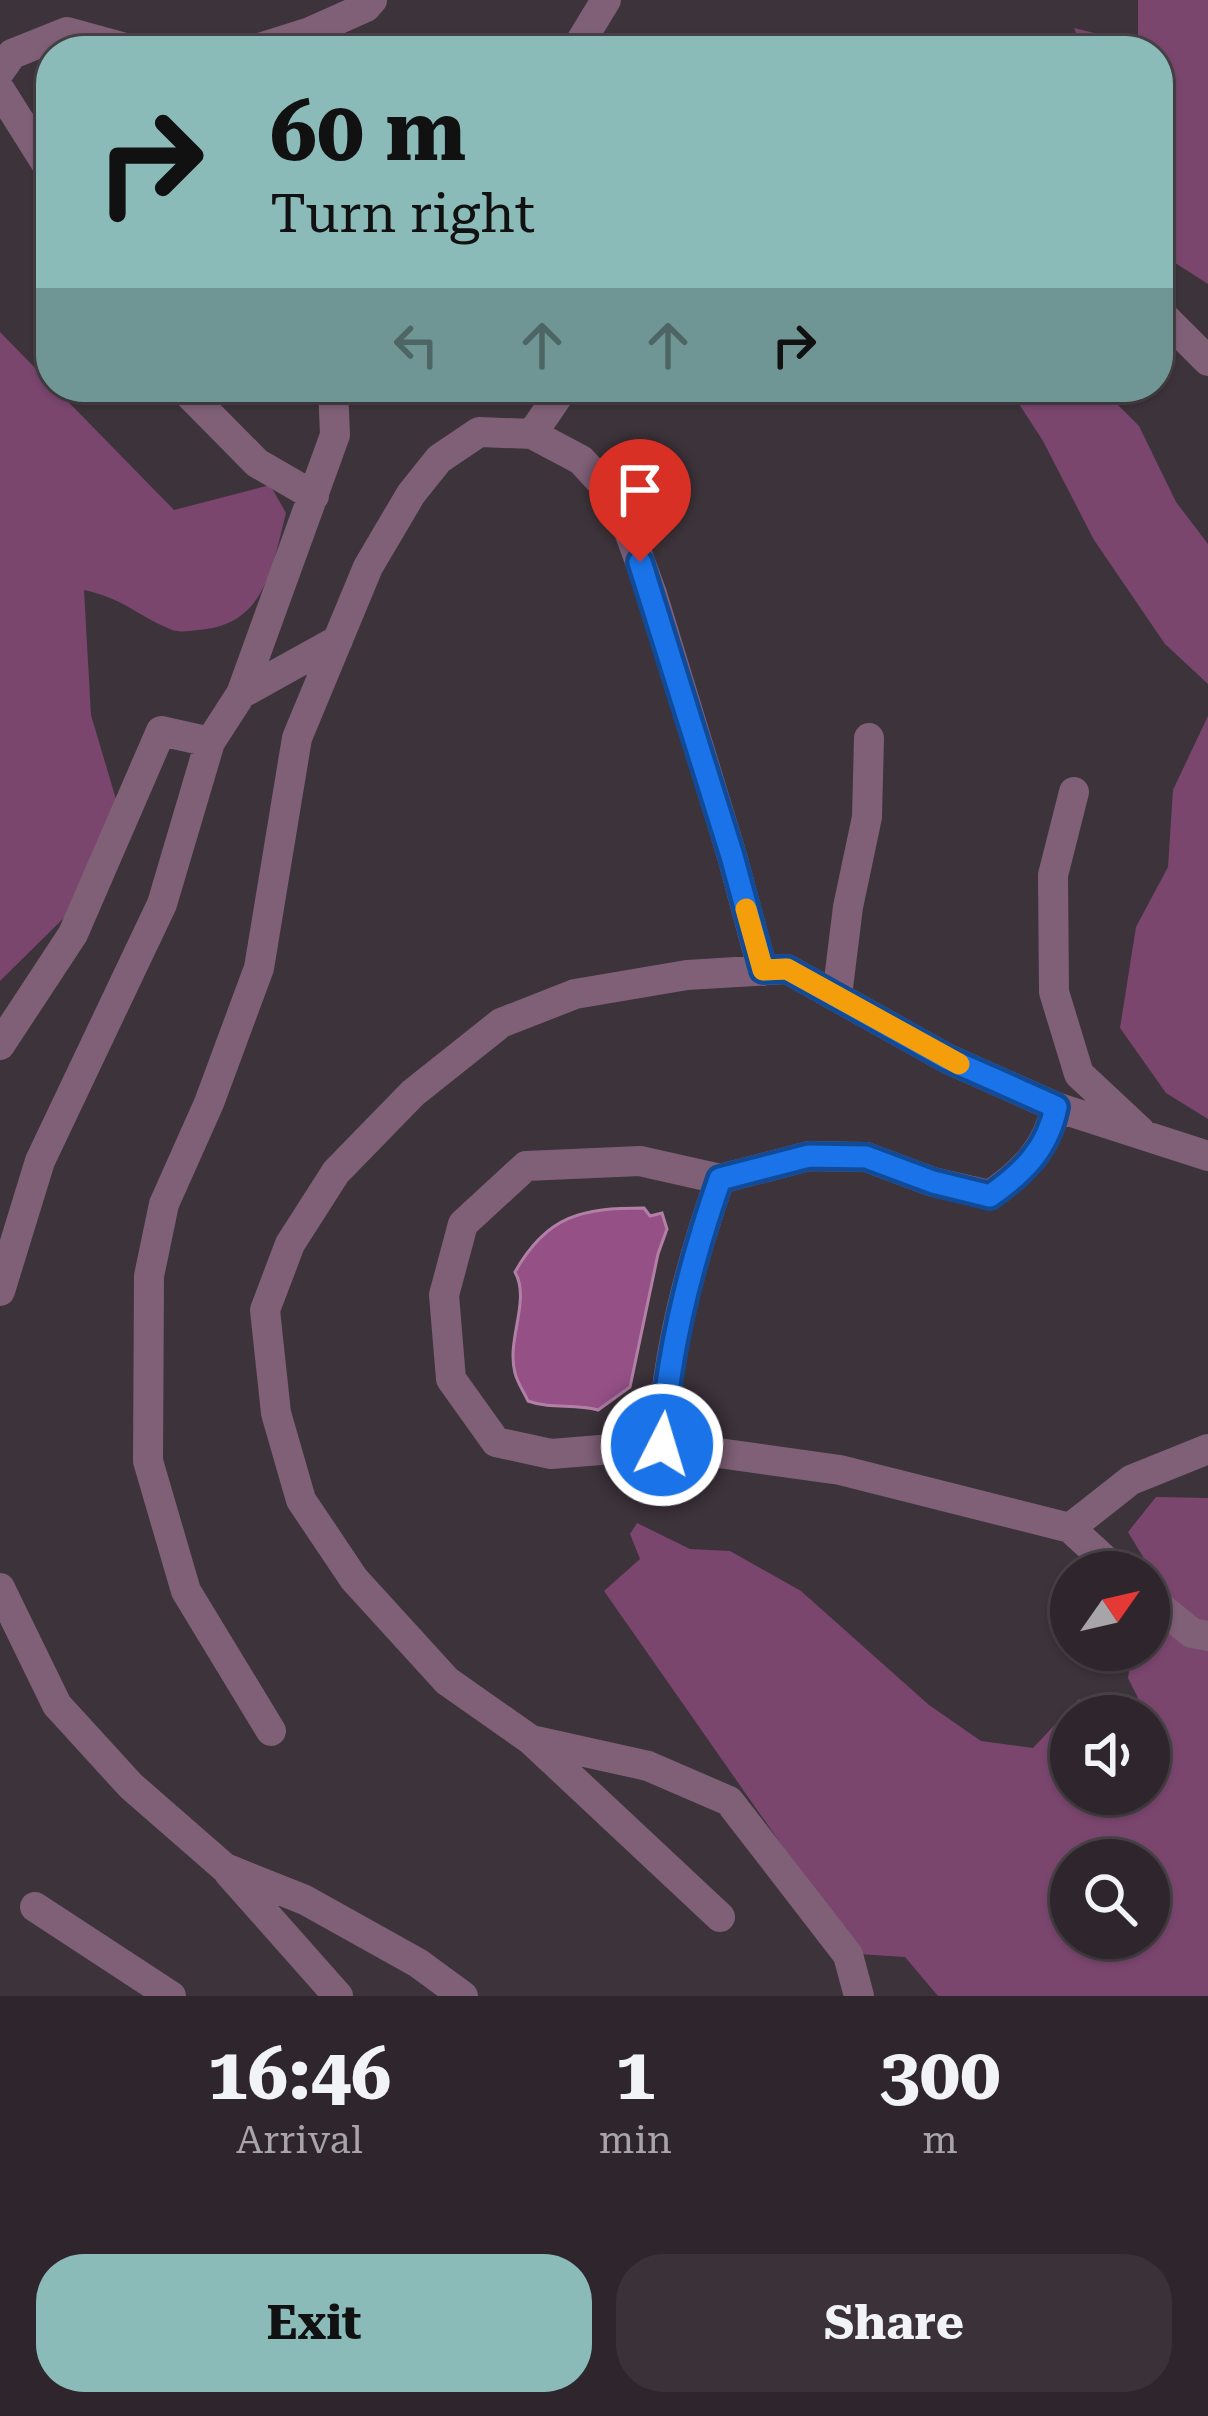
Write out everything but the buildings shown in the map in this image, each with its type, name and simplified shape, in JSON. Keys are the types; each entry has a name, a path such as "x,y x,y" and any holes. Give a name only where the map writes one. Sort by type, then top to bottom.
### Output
{"lane":[{"path":"297,36 366,7 372,0"},
{"path":"584,36 606,0"},
{"path":"0,70 12,54 36,44"},
{"path":"0,90 36,147"},
{"path":"1173,326 1208,361"},
{"path":"197,402 256,463 314,496"},
{"path":"0,1291 40,1161 163,904 210,742 241,694 335,435 334,402"},
{"path":"532,434 554,402"},
{"path":"271,1731 187,1592 148,1461 148,1276 164,1204 209,1103 259,968 297,738 368,567 411,494 439,459 479,432 532,434 581,460 616,499 652,594 763,970"},
{"path":"241,694 338,640"},
{"path":"0,1045 73,934 161,731 210,742"},
{"path":"837,996 848,907 867,818 869,738"},
{"path":"1074,792 1053,875 1054,992 1079,1074 1148,1139"},
{"path":"720,1916 531,1740 447,1681 354,1579 301,1500 276,1413 265,1310 290,1244 336,1172 413,1093 501,1022 575,994 687,975 787,969 948,1059 1056,1107 1208,1156"},
{"path":"1056,1107 1050,1135 1021,1174 990,1196 933,1182 866,1157 809,1156 720,1179 640,1161 526,1166 463,1224 444,1295 451,1379 496,1442 551,1454 662,1445 839,1470 1070,1528 1095,1551"},
{"path":"662,1445 664,1405 692,1261 720,1179"},
{"path":"1070,1528 1131,1480 1208,1449"},
{"path":"0,1588 57,1706 130,1786 225,1868 338,1996"},
{"path":"1170,1615 1192,1633 1208,1636"},
{"path":"531,1740 647,1766 729,1801 848,1955 859,1996"},
{"path":"225,1868 305,1900 418,1963 463,1996"},
{"path":"35,1907 171,1996"}],"shaded area":[{"path":"1138,0 1208,0 1208,284 1173,262 1173,36 1138,36"},
{"path":"1074,28 1106,36 1077,36"},
{"path":"0,332 36,369 36,402 68,402 174,510 270,485 286,513 262,590 252,605 221,626 173,630 84,590 91,715 118,806 82,900 0,981"},
{"path":"1018,402 1115,402 1139,426 1176,502 1208,544 1208,684 1165,644 1094,540"},
{"path":"1208,716 1208,1119 1166,1093 1120,1028 1136,927 1168,867 1173,790"},
{"path":"644,1208 650,1216 662,1213 667,1229 630,1387 598,1410 528,1401 513,1360 520,1295 515,1272 540,1238 568,1219 602,1210"},
{"path":"1156,1497 1208,1498 1208,1996 938,1996 905,1957 858,1954 604,1591 640,1559 630,1534 637,1523 690,1549 730,1551 801,1591 929,1705 981,1741 1033,1748 1050,1730 1050,1815 1170,1815 1170,1695 1136,1695 1128,1678 1129,1671 1170,1671 1170,1551 1139,1551 1128,1532"}],"slow traffic":[{"path":"746,909 763,970 787,969 959,1064"}],"route":[{"path":"640,562 763,970 787,969 948,1059 1056,1107 1050,1135 1021,1174 990,1196 933,1182 866,1157 809,1156 720,1179 692,1261 664,1405 662,1445"}]}
